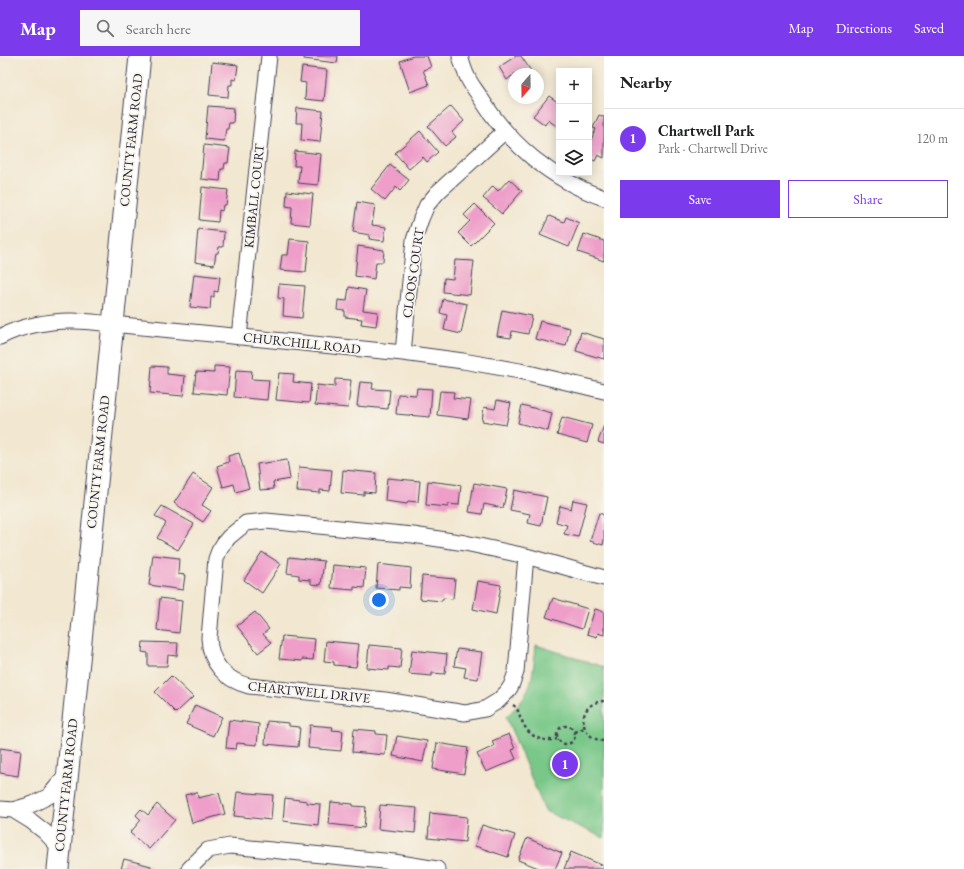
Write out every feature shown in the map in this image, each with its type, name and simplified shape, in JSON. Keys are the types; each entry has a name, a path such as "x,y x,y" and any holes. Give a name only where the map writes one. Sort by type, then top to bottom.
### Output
{"main road":[{"name":"COUNTY FARM ROAD","path":"58,869 140,56"}],"street":[{"name":"KIMBALL COURT","path":"239,337 270,56"},
{"path":"460,56 467,77 504,132 532,158 555,174 582,189 604,198"},
{"name":"CLOOS COURT","path":"403,353 414,240 420,219 427,205 438,192 504,132"},
{"name":"CHURCHILL ROAD","path":"0,337 41,324 74,321 112,324 403,353 463,361 520,371 604,391"},
{"name":"CHARTWELL DRIVE","path":"526,556 516,672 511,686 503,697 485,709 465,713 385,700 249,686 240,684 218,667 210,648 209,638 216,559 224,543 246,523 266,521 413,535 465,543 526,556 604,578"},
{"path":"7,809 33,804 48,796 68,773"},
{"path":"7,809 45,832 60,848"},
{"path":"190,867 208,850 230,846 394,862 437,869"}],"path":[{"path":"503,697 518,710 525,728 531,735 545,740 557,739"},
{"path":"604,701 596,702 586,710 584,715 584,728 592,738 604,741"},
{"path":"562,727 571,727 575,732 574,741 569,744 562,744 557,739 557,731 562,727"},
{"path":"575,732 584,728"}],"green space":[{"path":"536,645 604,667 604,838 545,811 506,717 522,700 530,685"}],"building":[{"path":"304,56 338,56 337,63 304,59"},
{"path":"413,56 427,56 431,67 423,70 429,85 410,92 400,61"},
{"path":"516,56 521,56 529,68 508,68 507,80 499,67"},
{"path":"212,62 238,65 236,80 232,79 232,85 229,85 228,97 209,95"},
{"path":"302,67 327,70 324,101 305,99 306,83 300,82"},
{"path":"549,96 556,101 556,126 548,120 545,125 533,116"},
{"path":"208,106 234,108 233,123 229,123 228,129 226,129 224,141 205,139"},
{"path":"451,106 464,121 452,132 456,137 445,146 428,126"},
{"path":"297,108 323,111 320,142 301,140 302,123 296,123"},
{"path":"599,115 604,117 604,158 598,155 595,161 592,160 592,138 596,129 593,128"},
{"path":"420,131 438,152 427,162 423,157 409,169 395,153"},
{"path":"204,145 230,148 228,163 225,163 224,169 221,169 220,181 201,179"},
{"path":"295,151 321,154 318,185 298,183 300,166 294,166"},
{"path":"390,165 409,180 400,191 396,187 385,201 371,189"},
{"path":"509,179 522,191 502,214 483,198 493,186 498,191"},
{"path":"202,187 228,190 226,205 223,205 222,211 219,210 218,222 199,220"},
{"path":"287,191 313,194 310,225 291,223 292,207 286,206"},
{"path":"357,202 375,205 372,225 386,227 384,241 369,239 370,235 353,232"},
{"path":"475,204 494,223 471,246 458,233 470,221 464,215"},
{"path":"549,216 564,222 566,217 579,223 569,247 540,235"},
{"path":"198,229 224,232 223,247 219,247 218,253 216,253 214,265 195,262"},
{"path":"584,234 604,241 604,261 578,252"},
{"path":"290,239 309,241 306,272 280,270 282,255 288,255"},
{"path":"358,246 384,250 383,262 376,262 374,279 355,276"},
{"path":"455,260 474,261 470,295 443,292 444,278 453,279"},
{"path":"194,274 220,277 218,292 214,291 214,297 211,297 210,309 190,307"},
{"path":"279,284 305,286 302,318 283,316 284,299 278,298"},
{"path":"349,287 366,290 363,310 378,312 376,326 361,324 362,319 345,317 345,311 337,310 338,300 347,301"},
{"path":"443,299 467,304 461,334 444,330 447,315 440,313"},
{"path":"502,310 532,316 528,334 512,331 511,338 497,336"},
{"path":"540,321 570,328 566,346 535,339"},
{"path":"581,332 604,339 604,359 576,351"},
{"path":"152,366 167,367 167,374 185,376 183,396 150,393"},
{"path":"214,366 230,367 227,395 194,392 196,372 214,373"},
{"path":"236,370 252,371 251,379 269,380 267,400 234,397"},
{"path":"279,373 294,374 293,382 311,384 309,403 276,400"},
{"path":"335,379 351,380 348,408 315,405 317,385 335,387"},
{"path":"360,382 373,383 372,389 390,390 388,409 357,406"},
{"path":"417,388 432,389 430,417 396,414 398,394 416,395"},
{"path":"440,391 454,392 453,398 471,400 468,419 437,415"},
{"path":"497,400 511,403 506,425 482,421 484,407 495,409"},
{"path":"522,405 552,413 548,431 518,423"},
{"path":"562,417 592,425 587,443 557,435"},
{"path":"604,425 604,444 598,442"},
{"path":"239,453 249,488 236,492 234,484 223,487 217,466 229,462 228,456"},
{"path":"287,460 290,479 273,482 274,489 260,490 257,464"},
{"path":"299,467 332,470 330,491 320,490 320,493 297,491"},
{"path":"343,470 376,473 375,493 364,492 364,495 341,493"},
{"path":"193,474 213,487 202,505 211,511 203,522 174,503"},
{"path":"387,478 420,481 418,502 408,501 407,504 385,501"},
{"path":"428,481 461,485 459,505 448,504 448,507 426,505"},
{"path":"474,483 507,489 503,508 484,504 482,514 469,512"},
{"path":"514,490 547,497 541,526 528,523 530,514 510,510"},
{"path":"573,500 587,503 578,537 564,534 567,525 556,522 560,506 571,509"},
{"path":"162,506 194,524 178,550 157,538 166,523 155,516"},
{"path":"599,513 604,515 603,545 590,541"},
{"path":"262,552 281,564 262,593 244,580"},
{"path":"153,555 179,558 178,574 185,575 183,590 149,585"},
{"path":"289,557 324,561 321,585 311,584 311,580 299,579 299,575 287,573"},
{"path":"378,564 411,568 410,588 399,587 399,590 376,588"},
{"path":"333,565 366,568 364,588 354,587 354,590 331,588"},
{"path":"422,576 455,579 453,599 443,598 442,601 420,599"},
{"path":"478,581 501,585 496,614 473,609"},
{"path":"160,598 182,601 179,633 157,630"},
{"path":"553,598 588,609 582,629 546,617"},
{"path":"595,609 604,612 604,635 598,633 597,637 587,634"},
{"path":"255,612 269,629 263,634 271,643 258,653 237,626"},
{"path":"282,636 315,639 313,660 302,659 302,661 279,659"},
{"path":"326,641 359,644 356,667 334,665 334,662 324,661"},
{"path":"143,642 178,643 177,656 168,655 167,666 148,666 148,653 142,652"},
{"path":"369,645 402,648 400,668 389,667 389,670 367,668"},
{"path":"457,649 482,652 478,679 464,677 466,668 454,666"},
{"path":"412,650 447,654 445,674 432,673 432,676 409,674"},
{"path":"171,676 193,697 176,713 155,692"},
{"path":"195,705 222,717 213,736 186,724"},
{"path":"229,720 259,724 257,745 237,743 236,749 226,748"},
{"path":"267,721 289,723 289,726 300,727 298,747 265,744"},
{"path":"310,725 333,727 332,730 343,731 341,751 308,748"},
{"path":"354,729 376,731 376,734 387,735 385,755 352,752"},
{"path":"509,734 515,749 512,750 516,759 486,772 477,754 494,746 492,741"},
{"path":"397,736 427,741 423,762 393,756"},
{"path":"437,743 468,748 464,774 433,769"},
{"path":"0,748 21,751 18,776 0,773"},
{"path":"197,792 198,798 219,793 225,814 192,823 185,795"},
{"path":"237,792 273,795 271,820 234,816"},
{"path":"285,798 307,801 307,803 320,804 318,825 283,821"},
{"path":"331,802 366,807 364,828 329,824"},
{"path":"157,804 175,820 149,849 130,833 141,820 136,815 141,809 148,815"},
{"path":"380,805 417,808 415,833 378,829"},
{"path":"430,813 467,817 465,842 428,838"},
{"path":"482,825 515,835 508,857 475,846"},
{"path":"527,838 562,853 555,869 541,869 518,860"},
{"path":"571,852 604,866 604,869 564,869"},
{"path":"124,859 151,866 150,869 121,869"}],"place":[{"name":"Chartwell Park","path":"565,764"}]}
